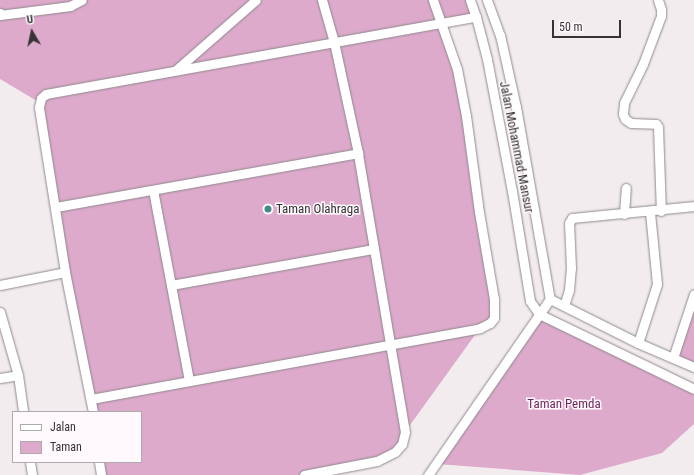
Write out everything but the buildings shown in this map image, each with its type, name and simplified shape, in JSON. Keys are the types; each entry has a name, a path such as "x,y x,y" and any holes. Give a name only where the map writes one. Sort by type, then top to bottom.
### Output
{"street":[{"path":"0,13 0,16 70,6 82,0"},
{"path":"175,71 256,0"},
{"path":"304,475 377,461 395,452 402,444 405,432 358,154 334,42 322,0"},
{"path":"91,399 480,328 490,323 494,318 494,299 479,212 466,116 457,69 442,22 433,0"},
{"name":"Jalan Mohammad Mansur","path":"470,0 487,59 504,146 530,301 540,314"},
{"name":"Jalan Mohammad Mansur","path":"487,0 500,35 516,106 550,299"},
{"path":"658,0 661,9 661,16 643,64 624,103 623,114 625,119 631,123 656,124 658,127 661,211"},
{"path":"93,411 65,272 56,207 39,107 41,98 46,94 476,17"},
{"path":"56,207 358,154"},
{"path":"624,214 626,188"},
{"path":"153,190 190,381"},
{"path":"564,306 569,290 571,268 570,219 661,211 694,206"},
{"path":"638,343 657,284 650,212"},
{"path":"171,285 374,249"},
{"path":"0,285 65,272"},
{"path":"673,358 694,294"},
{"path":"428,475 550,299 638,343 694,367"},
{"path":"0,312 18,375 23,411"},
{"path":"540,314 694,389"},
{"path":"0,378 18,375"},
{"path":"30,463 32,475"},
{"path":"99,463 100,475"}],"green space":[{"name":"Taman Olahraga","path":"0,0 470,0 476,17 442,22 452,55 494,315 480,328 405,432 402,444 377,461 304,475 99,475 97,463 142,463 142,411 89,411 37,101 0,79"},
{"path":"694,306 694,367 676,359"},
{"name":"Taman Pemda","path":"539,314 694,389 694,424 662,453 580,475 437,464"}],"place":[{"name":"Taman Olahraga","path":"268,209"}]}
